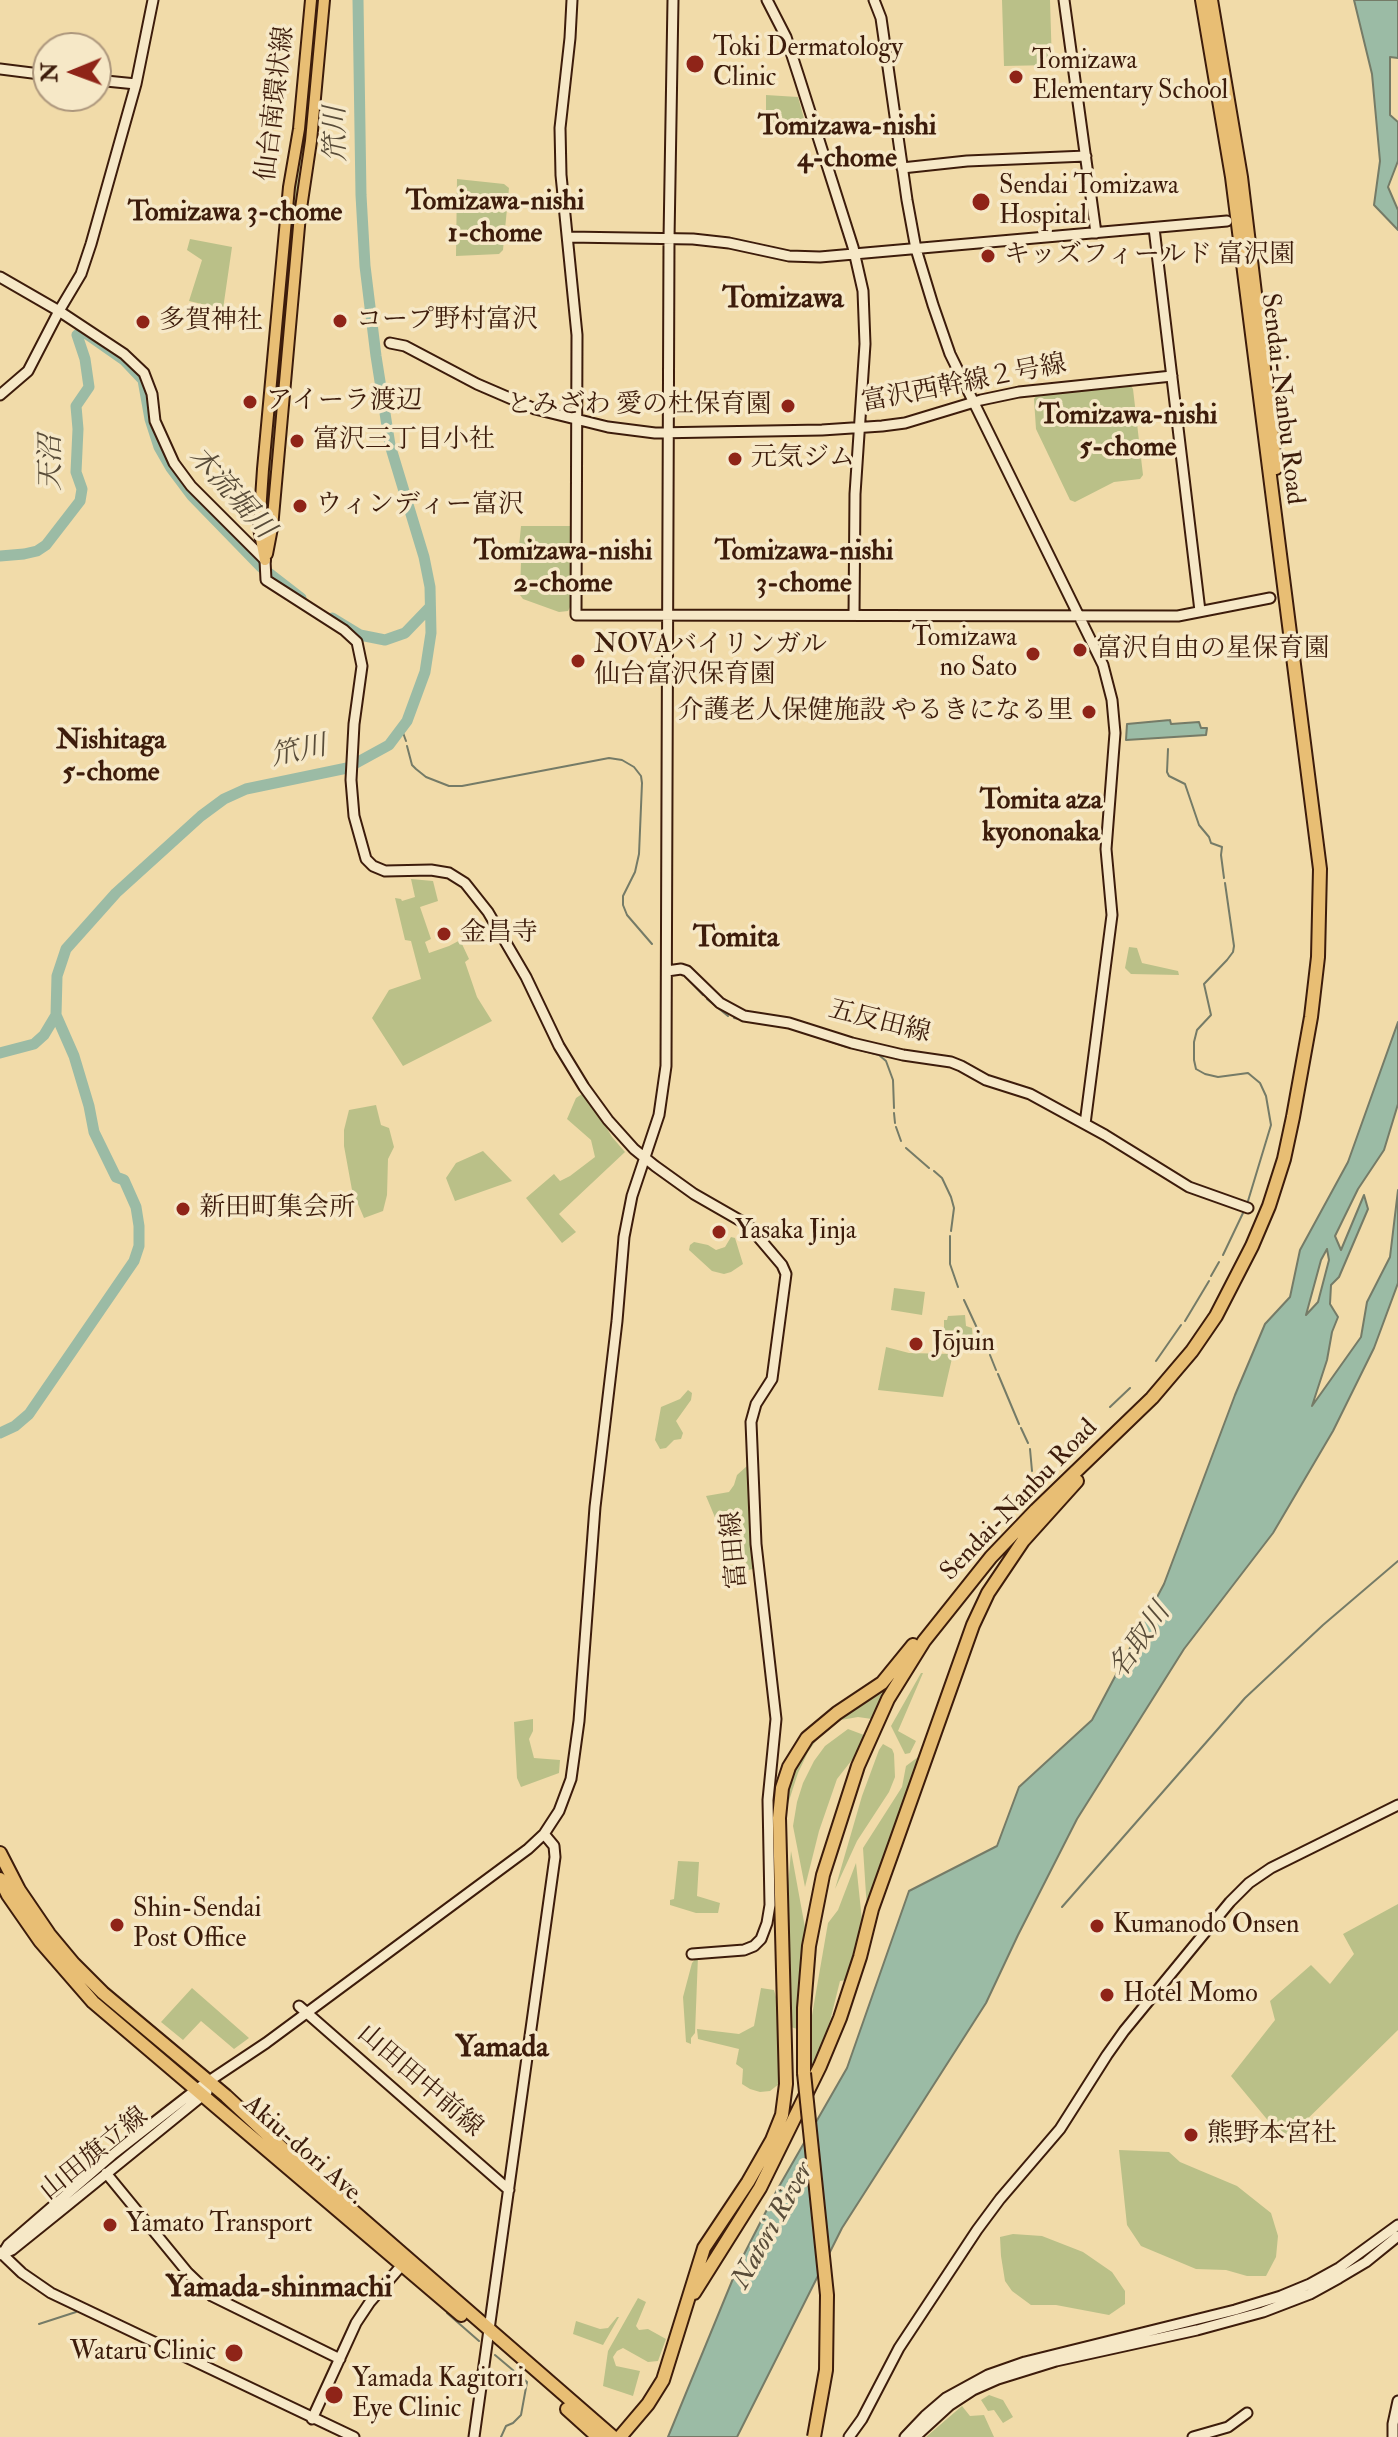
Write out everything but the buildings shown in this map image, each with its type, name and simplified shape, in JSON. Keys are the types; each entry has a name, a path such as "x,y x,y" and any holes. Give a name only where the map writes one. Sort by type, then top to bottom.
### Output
{"highway":[{"name":"Sendai-Nanbu Road","path":"1202,0 1232,177 1313,805"},
{"name":"Sendai-Nanbu Road","path":"814,2437 826,2370 827,2295 807,2122 804,2008 814,1913 836,1828 858,1766 888,1699 924,1641 991,1557 1152,1398 1192,1351 1216,1316 1269,1206 1284,1159 1301,1080 1318,957 1320,869 1254,278 1235,133 1211,0"},
{"path":"684,2309 760,2188 820,2066 852,1983 872,1909 907,1809 973,1625 988,1593 1023,1541 1152,1398"},
{"path":"620,2437 648,2404 663,2380 704,2248 748,2182 782,2115 786,2084 779,1818 782,1788 789,1767 799,1748 816,1729 882,1683 992,1548 1036,1510"},
{"name":"Akiu-dori Ave.","path":"0,1853 19,1890 74,1964 103,1993 402,2265 613,2437"},
{"name":"Akiu-dori Ave.","path":"0,1879 40,1941 93,2002 206,2088 490,2335 598,2437"}],"main road":[{"name":"仙台南環状線","path":"266,562 259,528 264,456 289,187 299,129 311,0"},
{"name":"仙台南環状線","path":"266,562 272,528 300,215 311,141 324,0"}],"street":[{"path":"0,395 28,371 81,274 136,84 153,0"},
{"path":"572,0 560,128 561,175 577,335 576,615 1178,616 1270,598"},
{"path":"206,2088 303,2009 518,1857 544,1834 566,1795 575,1762 595,1507 624,1237 632,1196 665,1087 673,0"},
{"path":"767,0 786,37 855,255 863,291 865,314 855,494 854,615"},
{"path":"874,0 881,18 916,249 933,305 950,354 1103,665 1108,683 1114,719 1106,849 1112,915 1085,1124"},
{"path":"1064,0 1096,233"},
{"path":"0,69 32,73"},
{"path":"112,82 136,84"},
{"path":"902,168 967,161 1086,156"},
{"path":"568,237 729,243 804,257 1227,221"},
{"path":"1154,228 1200,611"},
{"path":"0,277 124,354 144,373 152,394 155,421 174,463 191,486 266,562 266,580 344,630 357,642 362,666 352,747 352,777 354,816 366,859 385,871 431,870 449,873 465,883 477,896 526,977 559,1046 584,1087 630,1146 645,1158"},
{"name":"富沢西幹線２号線","path":"390,343 405,346 506,398 578,420 639,432 859,428 905,423 973,402 1031,390 1172,376"},
{"name":"五反田線","path":"667,971 687,971 720,1003 744,1016 789,1023 903,1055 951,1062 986,1080 1030,1094 1189,1187 1248,1208"},
{"name":"富田線","path":"645,1158 694,1194 748,1225 786,1274 772,1379 756,1404 751,1422 756,1544 776,1711 768,1800 770,1905 761,1939 754,1946 744,1950 692,1954"},
{"path":"849,2437 862,2419 899,2348 977,2230 1060,2129 1124,2031 1230,1902 1249,1883 1271,1868 1398,1805"},
{"path":"474,2437 555,1857 554,1846 544,1834"},
{"name":"山田田中前線","path":"303,2009 509,2190"},
{"name":"山田旗立線","path":"1,2254 35,2232 206,2088"},
{"name":"山田旗立線","path":"1,2254 112,2155 206,2088"},
{"path":"106,2173 188,2273 212,2296 340,2359"},
{"path":"905,2437 946,2398 988,2375 1035,2359 1281,2296 1339,2268 1398,2225"},
{"path":"915,2437 950,2405 998,2379 1056,2361 1263,2312 1310,2294 1339,2278 1366,2262 1398,2236"},
{"path":"1,2254 51,2293 354,2437"},
{"path":"312,2419 356,2323 402,2265"},
{"path":"1393,2437 1398,2401"},
{"path":"1193,2437 1228,2427 1247,2413"}],"green space":[{"path":"1002,0 1050,0 1052,65 1004,66"},
{"path":"766,95 798,97 805,122 803,125 774,136 770,133 766,119"},
{"path":"301,141 307,141 289,308 282,306 291,201"},
{"path":"457,179 504,184 509,188 503,250 499,254 456,256"},
{"path":"190,239 232,247 223,309 189,301 202,260 187,250"},
{"path":"278,338 286,340 271,507 267,507 267,513 263,512"},
{"path":"1131,386 1143,475 1140,479 1114,482 1075,502 1070,500 1036,429 1034,399 1037,395"},
{"path":"521,526 570,526 568,611 559,612 523,599 520,595 521,562 518,557"},
{"path":"411,879 433,881 438,901 420,907 431,939 425,942 429,953 449,946 466,937 465,934 490,923 492,928 462,944 469,959 465,962 477,997 492,1021 403,1066 372,1018 389,990 421,979 411,941 405,940 395,898 402,901 415,897"},
{"path":"1129,947 1137,948 1142,963 1178,971 1179,975 1131,974 1125,968"},
{"path":"585,1092 612,1137 625,1152 559,1214 576,1232 562,1243 526,1198 554,1174 560,1181 595,1157 591,1140 567,1119 576,1098"},
{"path":"376,1105 381,1125 389,1128 394,1147 388,1159 387,1195 383,1211 364,1218 352,1190 344,1130 349,1110"},
{"path":"483,1151 512,1181 455,1201 446,1178 456,1163"},
{"path":"731,1237 735,1238 743,1264 731,1272 712,1271 689,1250 694,1242 716,1250 725,1247"},
{"path":"894,1288 925,1292 922,1315 891,1310"},
{"path":"965,1315 966,1326 972,1328 973,1342 939,1341 938,1329 944,1329 944,1320 948,1316"},
{"path":"886,1347 909,1353 953,1354 943,1397 878,1390"},
{"path":"688,1390 692,1393 691,1400 676,1421 683,1433 681,1439 660,1449 655,1440 661,1407 680,1399"},
{"path":"747,1466 753,1569 733,1573 729,1565 747,1566 743,1554 730,1553 706,1496 729,1492 737,1475"},
{"path":"961,1641 867,1910 863,1848 902,1787 906,1766 918,1757"},
{"path":"921,1673 898,1731 916,1741 910,1753 905,1754 891,1726"},
{"path":"888,1685 872,1719 858,1717 841,1720 820,1735 798,1773 785,1813 791,1772 807,1745 829,1724 882,1693"},
{"path":"533,1719 529,1739 534,1758 560,1760 559,1773 521,1787 517,1778 514,1722"},
{"path":"848,1729 864,1735 855,1756 837,1779 819,1831 805,1887 793,1826 797,1802 814,1761 825,1746"},
{"path":"883,1744 894,1754 895,1777 889,1792 857,1841 835,1889 862,1796"},
{"path":"791,1851 806,1933 797,2029 791,2027 787,1897"},
{"path":"678,1861 699,1862 697,1896 720,1903 718,1913 696,1913 670,1905 670,1900 674,1899"},
{"path":"856,1863 863,1930 847,1980 840,1981 811,2075 811,2021 828,1923 838,1910"},
{"path":"1398,1904 1398,2030 1285,2141 1231,2076 1275,2020 1270,2001 1311,1965 1330,1984 1354,1954 1343,1934"},
{"path":"698,1956 695,2033 691,2044 686,2042 683,1997 692,1963"},
{"path":"192,1988 249,2038 234,2049 201,2021 183,2040 161,2022"},
{"path":"761,1988 774,1990 779,2008 779,2084 770,2091 760,2092 742,2084 743,2069 736,2064 739,2049 698,2039 697,2029 739,2034 754,2026"},
{"path":"1119,2150 1169,2152 1180,2162 1237,2186 1271,2213 1278,2236 1276,2257 1266,2276 1196,2269 1141,2246 1127,2225"},
{"path":"1013,2234 1042,2236 1083,2252 1112,2272 1125,2291 1125,2304 1109,2315 1056,2305 1031,2305 1012,2291 1005,2281 1000,2237"},
{"path":"638,2298 646,2302 636,2326 639,2330 648,2329 666,2339 658,2361 648,2362 623,2348 613,2357 616,2366 640,2371 633,2396 603,2386 608,2351"},
{"path":"617,2317 603,2345 573,2334 576,2321 600,2329 608,2328"},
{"path":"989,2395 1003,2400 1013,2417 1003,2423 994,2410 988,2411 981,2400"},
{"path":"962,2406 970,2416 984,2415 994,2437 926,2437"}],"water":[{"path":"1354,0 1398,0 1398,58 1390,57 1390,115 1398,122 1398,161 1388,187 1398,210 1398,230 1374,205 1380,161 1372,74"},
{"path":"1170,720 1171,724 1199,722 1201,728 1207,728 1206,735 1126,740 1127,724"},
{"path":"1398,1022 1398,1104 1384,1150 1358,1189 1335,1236 1341,1250 1364,1195 1368,1209 1339,1277 1331,1285 1330,1304 1338,1317 1312,1406 1361,1337 1367,1302 1390,1257 1398,1190 1398,1283 1374,1348 1333,1431 1273,1533 1184,1649 1077,1819 986,2003 842,2228 737,2437 668,2437 739,2264 777,2190 847,2068 909,1891 997,1846 1019,1787 1092,1720 1164,1584 1265,1324 1290,1297 1300,1250 1348,1162","holes":["1327,1249 1329,1260 1318,1302 1306,1315"]}],"waterway":[{"name":"笊川","path":"0,1433 29,1414 134,1261 139,1246 136,1207 124,1180 116,1177 94,1132 74,1056 56,1015 57,976 66,949 116,893 224,799 246,789 347,768 389,745 407,721 425,672 431,633 430,587 390,445 365,266 358,0"},
{"name":"天沼","path":"0,556 37,551 46,545 80,501 82,489 76,472 76,406 89,387 77,335 82,331"},
{"name":"木流堀川","path":"84,332 124,360 143,380 159,447 192,496 261,567 301,598"},
{"name":"木流堀川","path":"332,618 360,635 385,640 405,633 430,607"},
{"path":"402,730 406,741"},
{"path":"407,746 416,769 426,777 449,786 609,758 622,760 634,767 642,783 639,854 635,872 623,896 623,905 627,915 652,944"},
{"path":"1168,749 1169,776 1185,784 1199,825 1211,843 1222,847 1224,878"},
{"path":"1225,883 1233,952 1204,984 1211,1015 1197,1030 1194,1060 1196,1069 1205,1074 1218,1077 1248,1073 1260,1083 1266,1096 1271,1125 1248,1201"},
{"path":"684,975 703,995"},
{"path":"707,999 728,1016"},
{"path":"0,1053 34,1044 44,1035 56,1015"},
{"path":"734,1018 773,1025"},
{"path":"783,1026 847,1047"},
{"path":"852,1048 879,1055 886,1061 893,1080 894,1108"},
{"path":"894,1113 895,1123"},
{"path":"896,1127 901,1141"},
{"path":"906,1148 929,1168"},
{"path":"934,1171 942,1178 951,1197 954,1208 951,1231"},
{"path":"1223,1255 1243,1213"},
{"path":"950,1236 950,1264 958,1287"},
{"path":"1211,1276 1219,1262"},
{"path":"1185,1321 1209,1281"},
{"path":"964,1300 983,1341"},
{"path":"1156,1361 1181,1325"},
{"path":"984,1344 988,1351"},
{"path":"990,1355 996,1370"},
{"path":"998,1374 1019,1424"},
{"path":"1110,1407 1130,1388"},
{"path":"1021,1428 1028,1443"},
{"path":"1030,1449 1032,1471"},
{"path":"1062,1907 1245,1698 1398,1561"},
{"path":"39,2324 76,2312"},
{"path":"447,2313 479,2341"},
{"path":"495,2355 527,2382 521,2415 506,2426 501,2437"}],"place":[{"name":"Toki Dermatology Clinic","path":"695,64"},
{"name":"Tomizawa Elementary School","path":"1016,77"},
{"name":"Sendai Tomizawa Hospital","path":"981,202"},
{"name":"キッズフィールド 富沢園","path":"988,256"},
{"name":"コープ野村富沢","path":"340,321"},
{"name":"多賀神社","path":"143,322"},
{"name":"アイーラ渡辺","path":"250,402"},
{"name":"とみざわ 愛の杜保育園","path":"788,406"},
{"name":"富沢三丁目小社","path":"297,441"},
{"name":"元気ジム","path":"735,459"},
{"name":"ウィンディー富沢","path":"300,506"},
{"name":"富沢自由の星保育園","path":"1080,650"},
{"name":"Tomizawa no Sato","path":"1033,654"},
{"name":"NOVAバイリンガル 仙台富沢保育園","path":"578,661"},
{"name":"介護老人保健施設 やるきになる里","path":"1089,712"},
{"name":"金昌寺","path":"444,934"},
{"name":"新田町集会所","path":"183,1209"},
{"name":"Yasaka Jinja","path":"719,1232"},
{"name":"Jōjuin","path":"916,1344"},
{"name":"Shin-Sendai Post Office","path":"117,1925"},
{"name":"Kumanodo Onsen","path":"1097,1926"},
{"name":"Hotel Momo","path":"1107,1995"},
{"name":"熊野本宮社","path":"1191,2135"},
{"name":"Yamato Transport","path":"110,2225"},
{"name":"Wataru Clinic","path":"234,2353"},
{"name":"Yamada Kagitori Eye Clinic","path":"334,2395"}],"district":[{"name":"Tomizawa-nishi 4-chome","path":"847,144"},
{"name":"Tomizawa 3-chome","path":"235,214"},
{"name":"Tomizawa-nishi 1-chome","path":"495,219"},
{"name":"Tomizawa","path":"783,301"},
{"name":"Tomizawa-nishi 5-chome","path":"1128,433"},
{"name":"Tomizawa-nishi 2-chome","path":"563,569"},
{"name":"Tomizawa-nishi 3-chome","path":"804,569"},
{"name":"Nishitaga 5-chome","path":"111,758"},
{"name":"Tomita aza kyononaka","path":"1041,818"},
{"name":"Tomita","path":"736,940"},
{"name":"Yamada","path":"502,2050"},
{"name":"Yamada-shinmachi","path":"279,2290"}],"water label":[{"name":"名取川","path":"1141,1642"},
{"name":"Natori River","path":"774,2226"}]}
